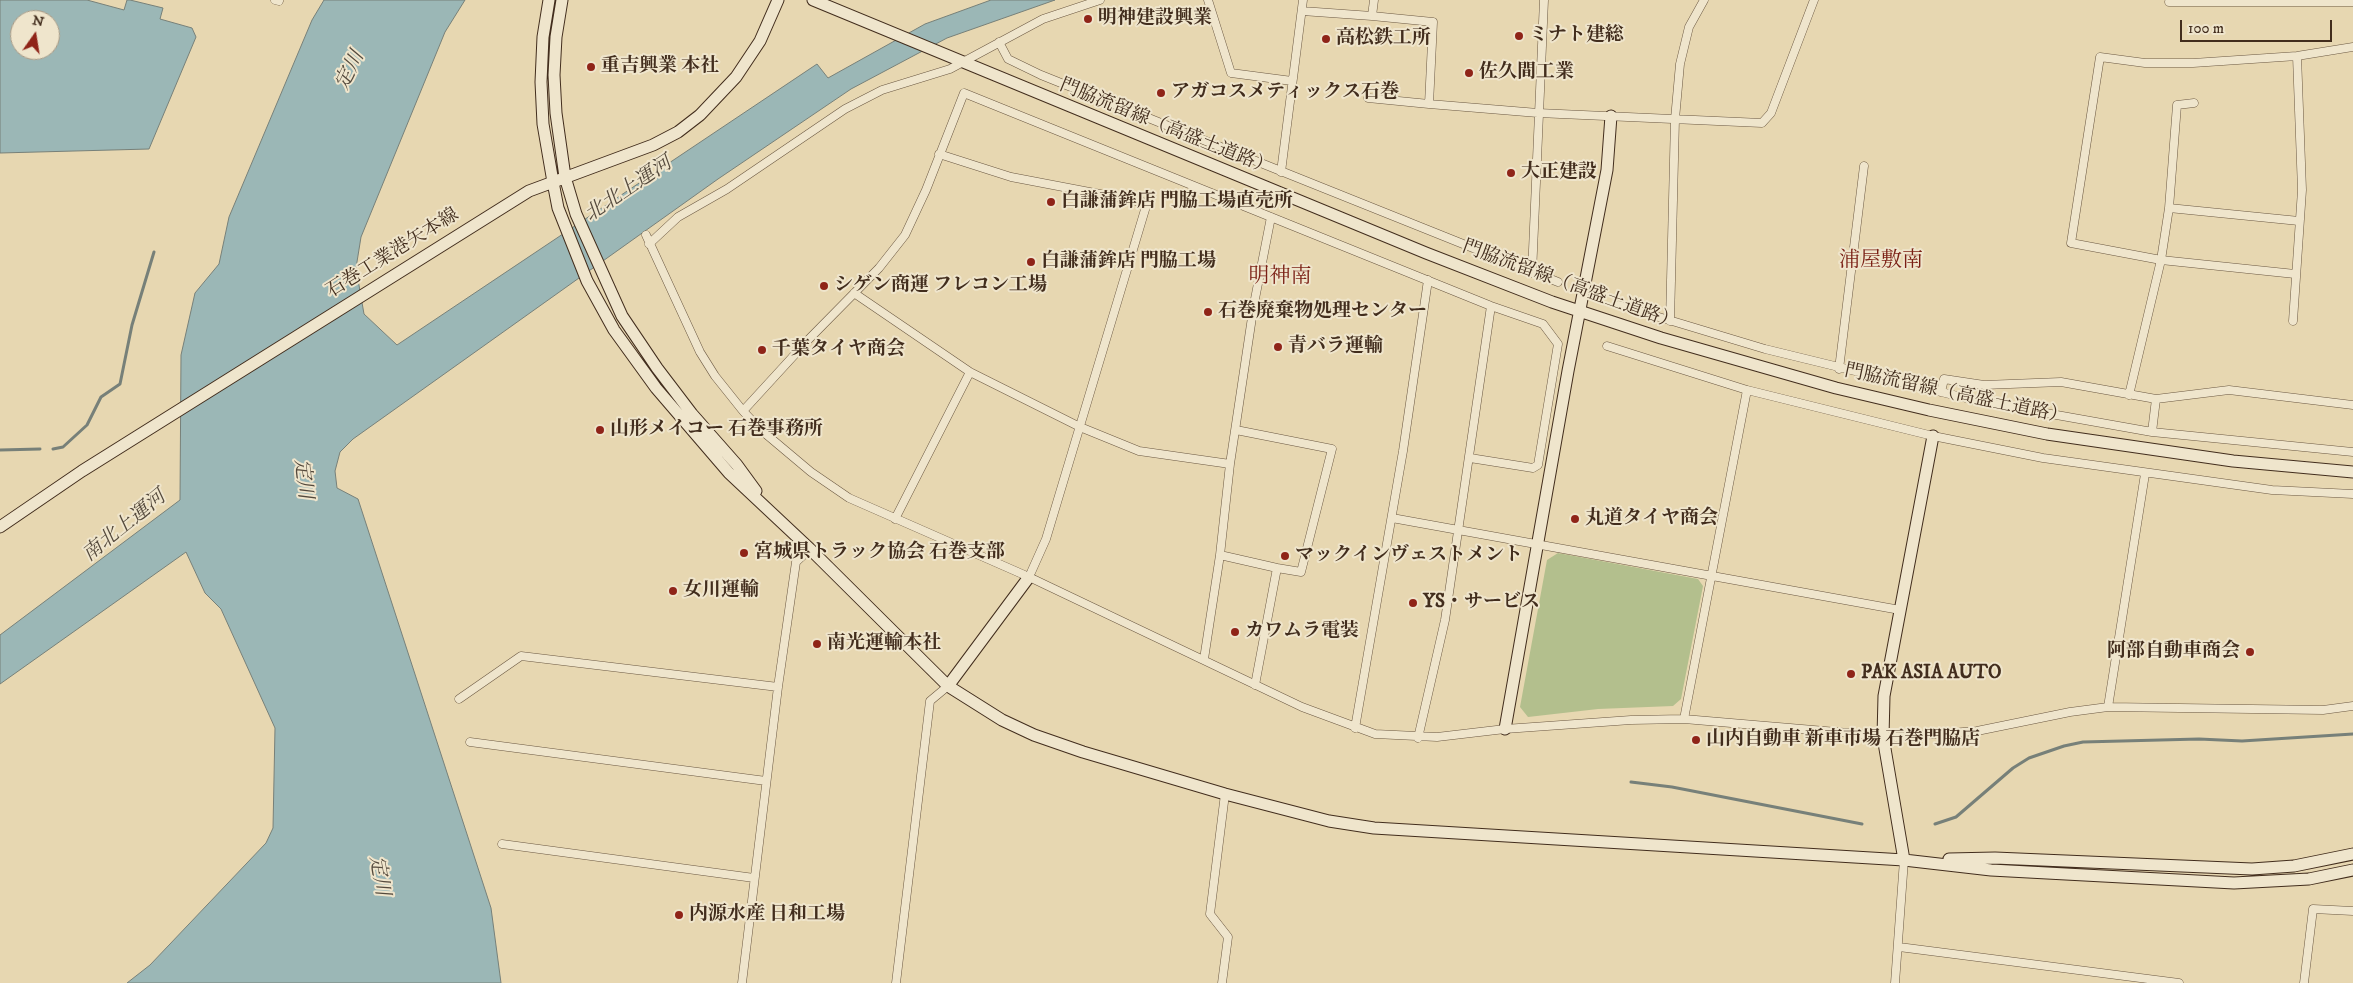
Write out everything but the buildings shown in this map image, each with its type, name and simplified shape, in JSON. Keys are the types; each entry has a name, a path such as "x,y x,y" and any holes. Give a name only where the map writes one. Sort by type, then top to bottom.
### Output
{"street":[{"path":"549,0 543,37 541,82 543,124 553,182 563,222 587,281 614,330 656,388 729,473 810,549 948,686 1002,720 1034,735 1083,752 1225,794 1329,821 1374,828 1904,860 1991,870 2234,883 2309,879 2353,870"},
{"path":"562,0 556,37 554,74 559,140 565,177 576,214 622,316 657,368 692,414 737,465 772,513"},
{"name":"石巻工業港矢本線","path":"0,527 82,470 529,191 653,145 678,132 719,97 749,58 760,41 778,0"},
{"name":"門脇流留線（高盛土道路）","path":"813,0 1426,253 1580,311 1742,363 1929,410 2048,434 2233,461 2353,472"},
{"path":"650,244 678,217 727,189 845,109 882,90 950,69 1043,20 1100,0"},
{"path":"1208,0 1232,73 1292,81"},
{"path":"1281,172 1303,0"},
{"path":"1372,16 1374,0"},
{"path":"1532,273 1544,0"},
{"path":"1670,321 1675,119 1680,64 1689,27 1704,0"},
{"path":"1368,98 1538,113 1762,123 1771,113 1814,0"},
{"path":"2170,2 2353,2"},
{"path":"1302,11 1433,22 1429,104"},
{"path":"999,42 1008,59 1015,64 1558,282"},
{"path":"2295,274 2161,260 2072,242 2100,57 2145,63 2193,63 2297,56 2353,47"},
{"path":"2292,321 2302,190 2297,56"},
{"path":"743,411 879,268 905,235 964,93 1491,306 1543,324 1558,344 1538,465 1533,468 1470,458"},
{"path":"2129,395 2161,260 2169,208 2177,106 2194,103"},
{"path":"1505,729 1607,170 1611,116"},
{"path":"896,983 930,701 948,686 1029,577 1046,539 1147,203 1012,177 939,154"},
{"path":"1839,369 1864,166"},
{"path":"2169,208 2299,220"},
{"path":"1204,660 1220,555 1230,464 1254,304 1271,217"},
{"path":"646,235 700,352 715,376 743,411 810,472 849,498 1029,577 1255,685 1355,728 1375,734 1418,738 1505,729 1631,720 1684,719 1883,737 1977,731 2108,707 2323,710 2353,706"},
{"path":"1355,728 1392,518 1428,280"},
{"path":"854,293 970,372 1080,427 1139,451 1230,464"},
{"path":"1619,304 1670,321 1839,369 1941,392 2152,432 2353,452"},
{"path":"1418,738 1445,620 1491,306"},
{"path":"1606,346 1747,390 1933,436 2043,458 2145,474 2272,490 2353,494"},
{"path":"895,519 970,372"},
{"path":"1941,392 1944,379 1984,384 2062,382 2156,399 2229,390 2353,405"},
{"path":"1684,719 1747,390"},
{"path":"2152,432 2156,399"},
{"path":"1220,555 1301,572 1332,449 1236,430"},
{"path":"1895,983 1900,947 1904,860 1883,737 1884,696 1933,436"},
{"path":"2108,707 2145,474"},
{"path":"1392,518 1900,610"},
{"path":"742,983 778,687 796,562 810,549"},
{"path":"1255,685 1277,568"},
{"path":"459,699 522,656 778,687"},
{"path":"470,742 766,781"},
{"path":"1222,983 1228,937 1210,914 1225,794"},
{"path":"502,844 754,878"},
{"path":"1904,860 1995,858 2252,869 2294,866 2353,854"},
{"path":"2304,983 2313,909 2353,910"},
{"path":"1900,947 2179,983"}],"green space":[{"path":"1558,553 1698,579 1703,586 1681,699 1673,706 1598,709 1528,717 1520,707 1547,560"}],"water":[{"path":"0,0 87,0 124,10 127,0 130,0 163,8 160,19 192,28 196,37 149,149 0,153"},
{"path":"324,0 465,0 445,32 361,237 356,268 364,314 397,345 817,64 828,78 925,24 991,0 1055,0 947,38 851,89 718,179 353,439 340,452 335,471 337,488 358,499 491,908 501,983 127,983 150,965 266,843 273,828 275,728 221,609 205,593 186,552 0,684 0,635 180,500 181,355 195,293 219,264 229,217 312,20"}],"waterway":[{"path":"53,449 63,447 87,425 101,397 120,384 132,325 154,252"},
{"path":"0,450 40,449"},
{"path":"1935,824 1956,817 2013,768 2029,758 2064,746 2083,742 2199,739 2242,741 2353,734"},
{"path":"1631,782 1672,787 1862,824"}],"place":[{"name":"明神建設興業","path":"1088,19"},
{"name":"ミナト建総","path":"1519,36"},
{"name":"高松鉄工所","path":"1326,39"},
{"name":"重吉興業 本社","path":"591,67"},
{"name":"佐久間工業","path":"1469,73"},
{"name":"アガコスメティックス石巻","path":"1161,93"},
{"name":"大正建設","path":"1511,173"},
{"name":"白謙蒲鉾店 門脇工場直売所","path":"1051,202"},
{"name":"白謙蒲鉾店 門脇工場","path":"1031,262"},
{"name":"シゲン商運 フレコン工場","path":"824,286"},
{"name":"石巻廃棄物処理センター","path":"1208,312"},
{"name":"青バラ運輸","path":"1278,347"},
{"name":"千葉タイヤ商会","path":"762,350"},
{"name":"山形メイコー 石巻事務所","path":"600,430"},
{"name":"丸道タイヤ商会","path":"1575,519"},
{"name":"宮城県トラック協会 石巻支部","path":"744,553"},
{"name":"マックインヴェストメント","path":"1285,556"},
{"name":"女川運輸","path":"673,591"},
{"name":"YS・サービス","path":"1413,603"},
{"name":"カワムラ電装","path":"1235,632"},
{"name":"南光運輸本社","path":"817,644"},
{"name":"阿部自動車商会","path":"2250,652"},
{"name":"PAK ASIA AUTO","path":"1851,674"},
{"name":"山内自動車 新車市場 石巻門脇店","path":"1696,740"},
{"name":"内源水産 日和工場","path":"679,915"}],"district":[{"name":"浦屋敷南","path":"1881,262"},
{"name":"明神南","path":"1280,278"}],"water label":[{"name":"定川","path":"351,71"},
{"name":"北北上運河","path":"629,190"},
{"name":"定川","path":"302,479"},
{"name":"南北上運河","path":"125,527"},
{"name":"定川","path":"378,876"}]}
